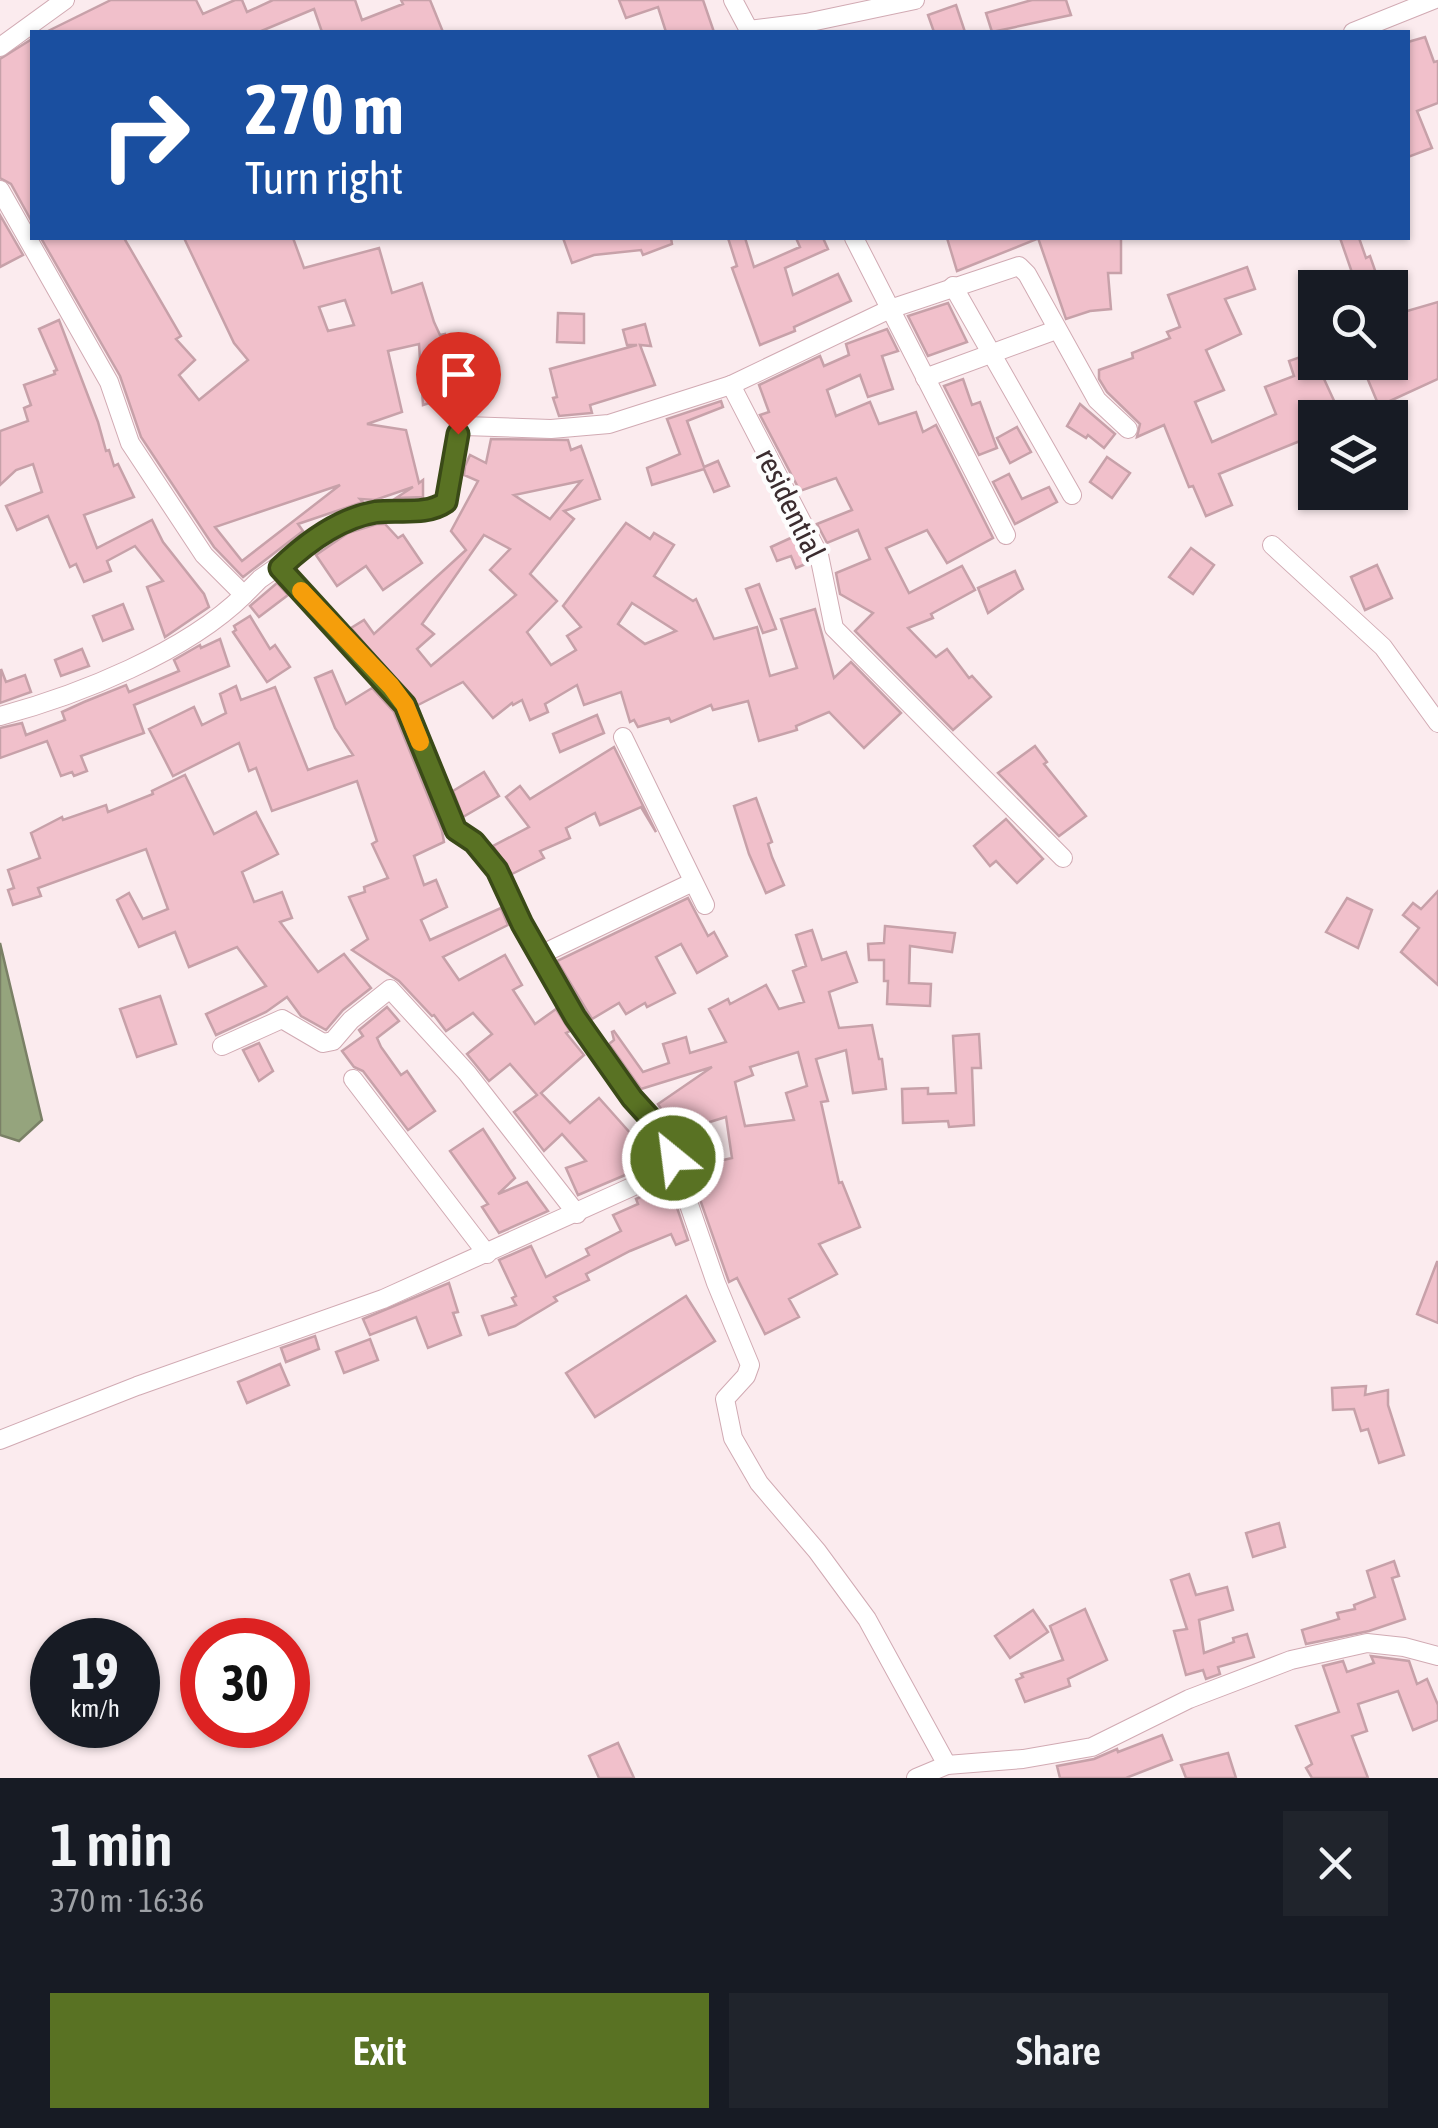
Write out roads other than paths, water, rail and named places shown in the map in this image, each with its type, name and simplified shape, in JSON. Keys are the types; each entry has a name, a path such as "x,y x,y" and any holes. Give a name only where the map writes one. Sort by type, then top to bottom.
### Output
{"street":[{"path":"0,48 65,0"},
{"path":"734,0 749,30"},
{"path":"756,30 915,0"},
{"path":"1358,30 1433,0"},
{"path":"0,190 109,382 130,443 204,556 244,595"},
{"path":"855,240 1006,535"},
{"path":"0,716 34,707 192,638 260,580 342,522 375,512 437,508 446,502 458,434 464,426 551,428 609,424 732,384 890,310 1019,266 1097,400 1128,429"},
{"path":"952,286 1072,495"},
{"path":"924,378 1056,330"},
{"name":"residential","path":"732,384 820,555 834,628 1063,858"},
{"path":"1272,545 1384,647 1438,724"},
{"path":"280,568 405,705 456,830 474,842 497,870 575,1017 632,1098 661,1130 750,1365 746,1376 725,1399 733,1438 759,1483 817,1551 867,1619 947,1764"},
{"path":"623,737 705,905"},
{"path":"540,955 692,882"},
{"path":"222,1046 282,1018 323,1043 334,1042 351,1020 390,989 467,1073 577,1214"},
{"path":"353,1079 487,1254"},
{"path":"0,1440 136,1386 383,1299 676,1167"},
{"path":"916,1778 947,1764 1023,1759 1092,1747 1206,1692 1292,1660 1367,1643 1438,1656"}]}
